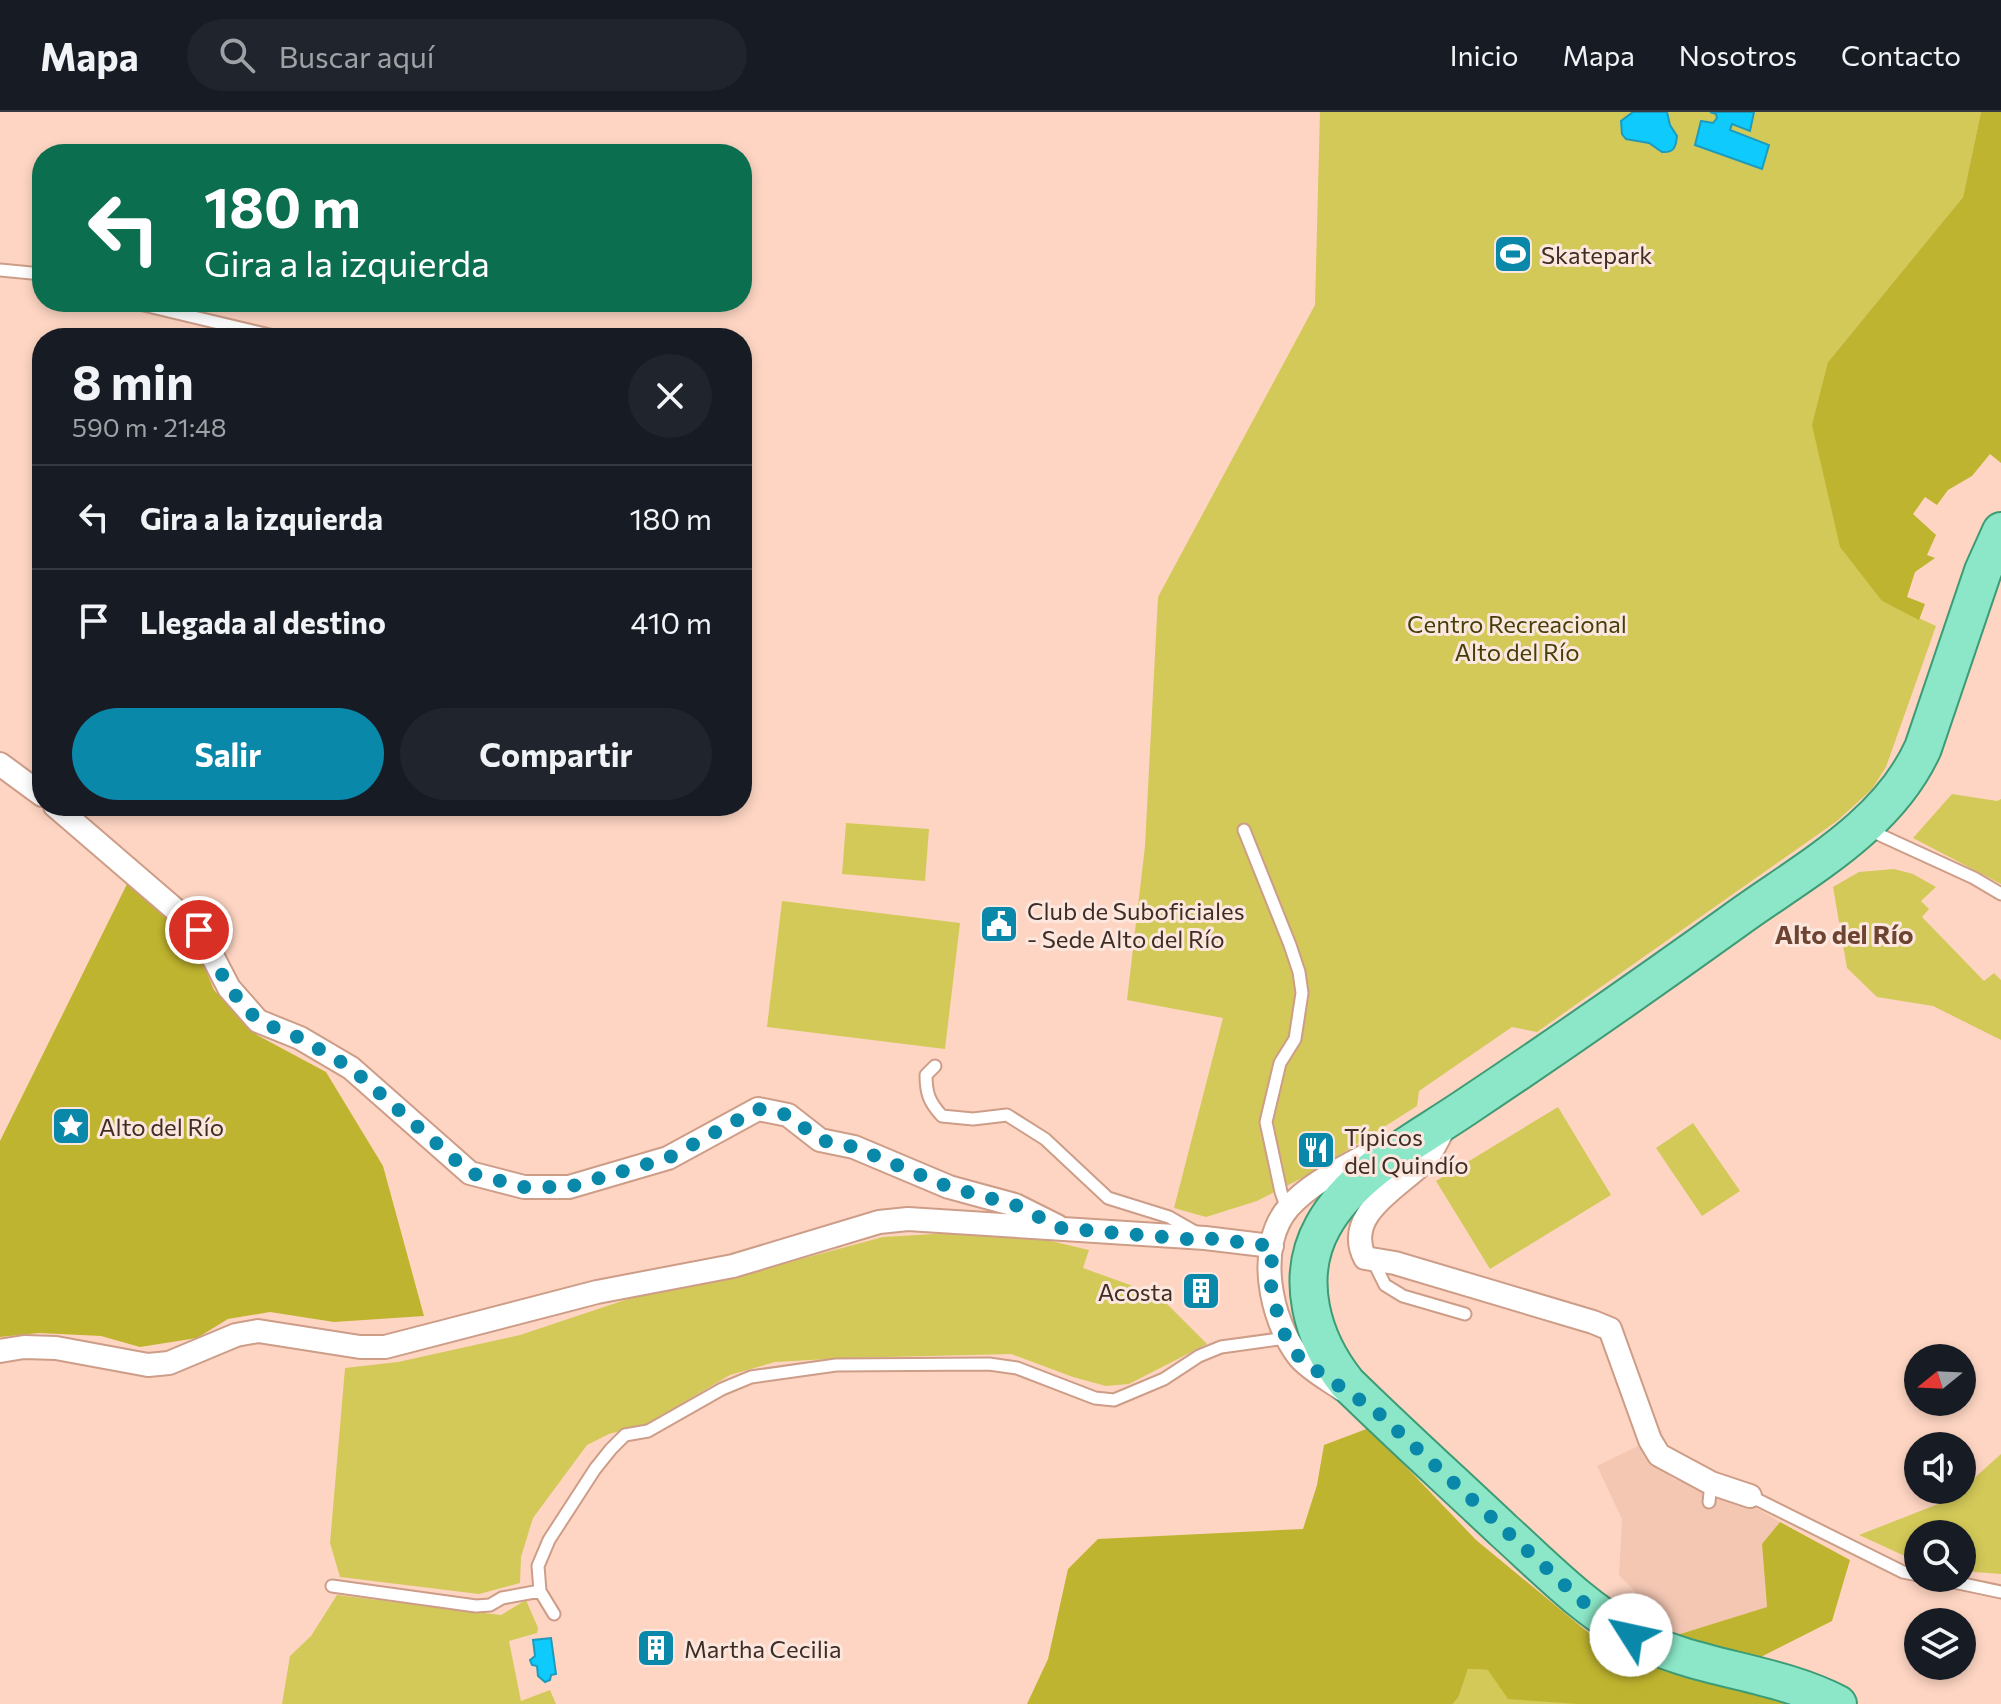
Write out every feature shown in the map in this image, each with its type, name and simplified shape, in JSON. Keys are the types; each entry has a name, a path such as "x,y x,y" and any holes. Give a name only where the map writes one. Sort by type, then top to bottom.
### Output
{"main road":[{"path":"1838,1704 1820,1694 1771,1678 1671,1652 1631,1635 1582,1601 1376,1411 1329,1361 1311,1313 1309,1288 1315,1243 1351,1188 1582,1029 1863,827 1896,794 1912,773 1923,748 1983,571 2001,531"}],"street":[{"path":"0,764 32,788"},
{"path":"67,816 199,930 229,988 258,1021 300,1038 351,1068 470,1173 524,1187 569,1187 668,1158 758,1109 788,1115 820,1140 854,1147 949,1187 1015,1205 1061,1228"},
{"path":"1376,1411 1301,1360 1286,1338 1271,1294 1272,1246 1287,1209 1324,1180 1582,1029"},
{"path":"1450,1118 1426,1160 1380,1198 1362,1225 1360,1248 1365,1258 1395,1263 1610,1329 1650,1440 1659,1455 1710,1492 1750,1496"},
{"path":"0,1351 24,1347 56,1348 148,1365 169,1363 236,1335 258,1331 360,1347 385,1347 597,1292 733,1266 879,1222 942,1220 1205,1238 1272,1246"}],"lane":[{"path":"0,270 32,273"},
{"path":"173,312 240,328"},
{"path":"1863,827 1974,878 2001,894"},
{"path":"1244,830 1290,945 1302,993 1295,1039 1280,1063 1266,1122 1287,1209"},
{"path":"935,1066 926,1075 926,1092 942,1116 973,1119 1007,1115 1045,1139 1108,1198 1169,1217 1205,1238"},
{"path":"1373,1261 1385,1285 1403,1296 1465,1314"},
{"path":"554,1614 540,1591 538,1566 549,1540 611,1449 625,1435 648,1431 722,1389 751,1377 836,1365 989,1364 1017,1368 1095,1398 1114,1400 1164,1379 1199,1356 1221,1347 1286,1338"},
{"path":"1750,1496 1904,1572"},
{"path":"332,1586 476,1606 540,1591"},
{"path":"1976,1587 2001,1592"}],"shaded area":[{"path":"1981,112 2001,112 2001,463 1990,454 1972,476 1948,490 1937,505 1925,497 1913,514 1936,535 1927,555 1935,558 1915,572 1907,597 1925,604 1919,620 1882,601 1840,547 1812,425 1828,362 1963,197"},
{"path":"128,882 190,931 214,990 257,1035 326,1072 383,1166 424,1316 334,1322 270,1312 228,1319 197,1338 140,1347 101,1336 39,1333 0,1337 0,1141"},
{"path":"1369,1428 1476,1540 1601,1643 1790,1704 1579,1704 1508,1699 1488,1670 1468,1669 1453,1704 1027,1704 1048,1659 1068,1569 1098,1539 1303,1529 1317,1485 1324,1445"},
{"path":"1640,1445 1650,1460 1674,1479 1719,1493 1780,1522 1762,1544 1767,1607 1677,1635 1619,1575 1622,1519 1597,1466"},
{"path":"1780,1522 1850,1560 1832,1621 1757,1659 1677,1635 1767,1607 1762,1544"}],"green space":[{"name":"Centro Recreacional Alto del Río","path":"1320,112 1981,112 1963,197 1828,362 1882,601 1936,626 1886,767 1872,789 1837,821 1537,1032 1512,1027 1419,1091 1417,1106 1308,1175 1257,1201 1206,1217 1174,1208 1223,1018 1127,1000 1145,846 1158,597 1315,305"},
{"path":"1952,794 2001,799 2001,884 1913,838"},
{"path":"846,823 929,829 925,881 842,874"},
{"path":"1894,869 1913,874 1936,887 1921,901 1929,909 1922,917 1984,981 1994,973 2001,980 2001,1040 1933,1006 1877,997 1847,968 1833,887 1859,872"},
{"path":"782,901 960,923 945,1049 767,1027"},
{"path":"1558,1107 1611,1195 1490,1269 1436,1181"},
{"path":"1693,1123 1740,1191 1702,1216 1656,1148"},
{"path":"967,1232 1051,1241 1089,1250 1083,1268 1158,1295 1207,1344 1129,1384 1106,1386 1011,1354 775,1362 730,1375 647,1424 609,1434 587,1445 533,1518 521,1557 520,1583 479,1594 340,1577 330,1543 345,1368 398,1362 520,1335 634,1297 786,1263 883,1237"},
{"path":"2001,1454 2001,1574 1976,1572 1976,1520 1904,1520 1904,1556 1859,1535 1938,1504 1976,1504 1976,1476"},
{"path":"337,1595 501,1615 526,1600 538,1628 537,1633 509,1641 521,1701 550,1690 556,1704 282,1704 290,1656 311,1636"},
{"path":"1468,1669 1488,1670 1579,1704 1453,1704"}],"water":[{"path":"1633,112 1667,112 1677,136 1674,148 1662,152 1649,143 1626,139 1622,134 1621,121"},
{"path":"1710,112 1754,112 1750,131 1732,124 1730,130 1769,145 1762,169 1695,145 1701,121 1713,123 1717,118"},
{"path":"551,1638 556,1674 545,1682 538,1676 537,1666 532,1665 530,1660 535,1656 533,1640"}],"place":[{"name":"Skatepark","path":"1513,254"},
{"name":"Club de Suboficiales - Sede Alto del Río","path":"999,924"},
{"name":"Alto del Río","path":"71,1126"},
{"name":"Típicos del Quindío","path":"1316,1150"},
{"name":"Acosta","path":"1201,1291"},
{"name":"Martha Cecilia","path":"656,1648"}],"district":[{"name":"Alto del Río","path":"1844,933"}],"route":[{"path":"199,930 229,988 258,1021 300,1038 351,1068 470,1173 524,1187 569,1187 668,1158 758,1109 788,1115 820,1140 854,1147 949,1187 1015,1205 1061,1228 1272,1246 1271,1294 1286,1338 1301,1360 1376,1411 1582,1601 1631,1635"}]}
